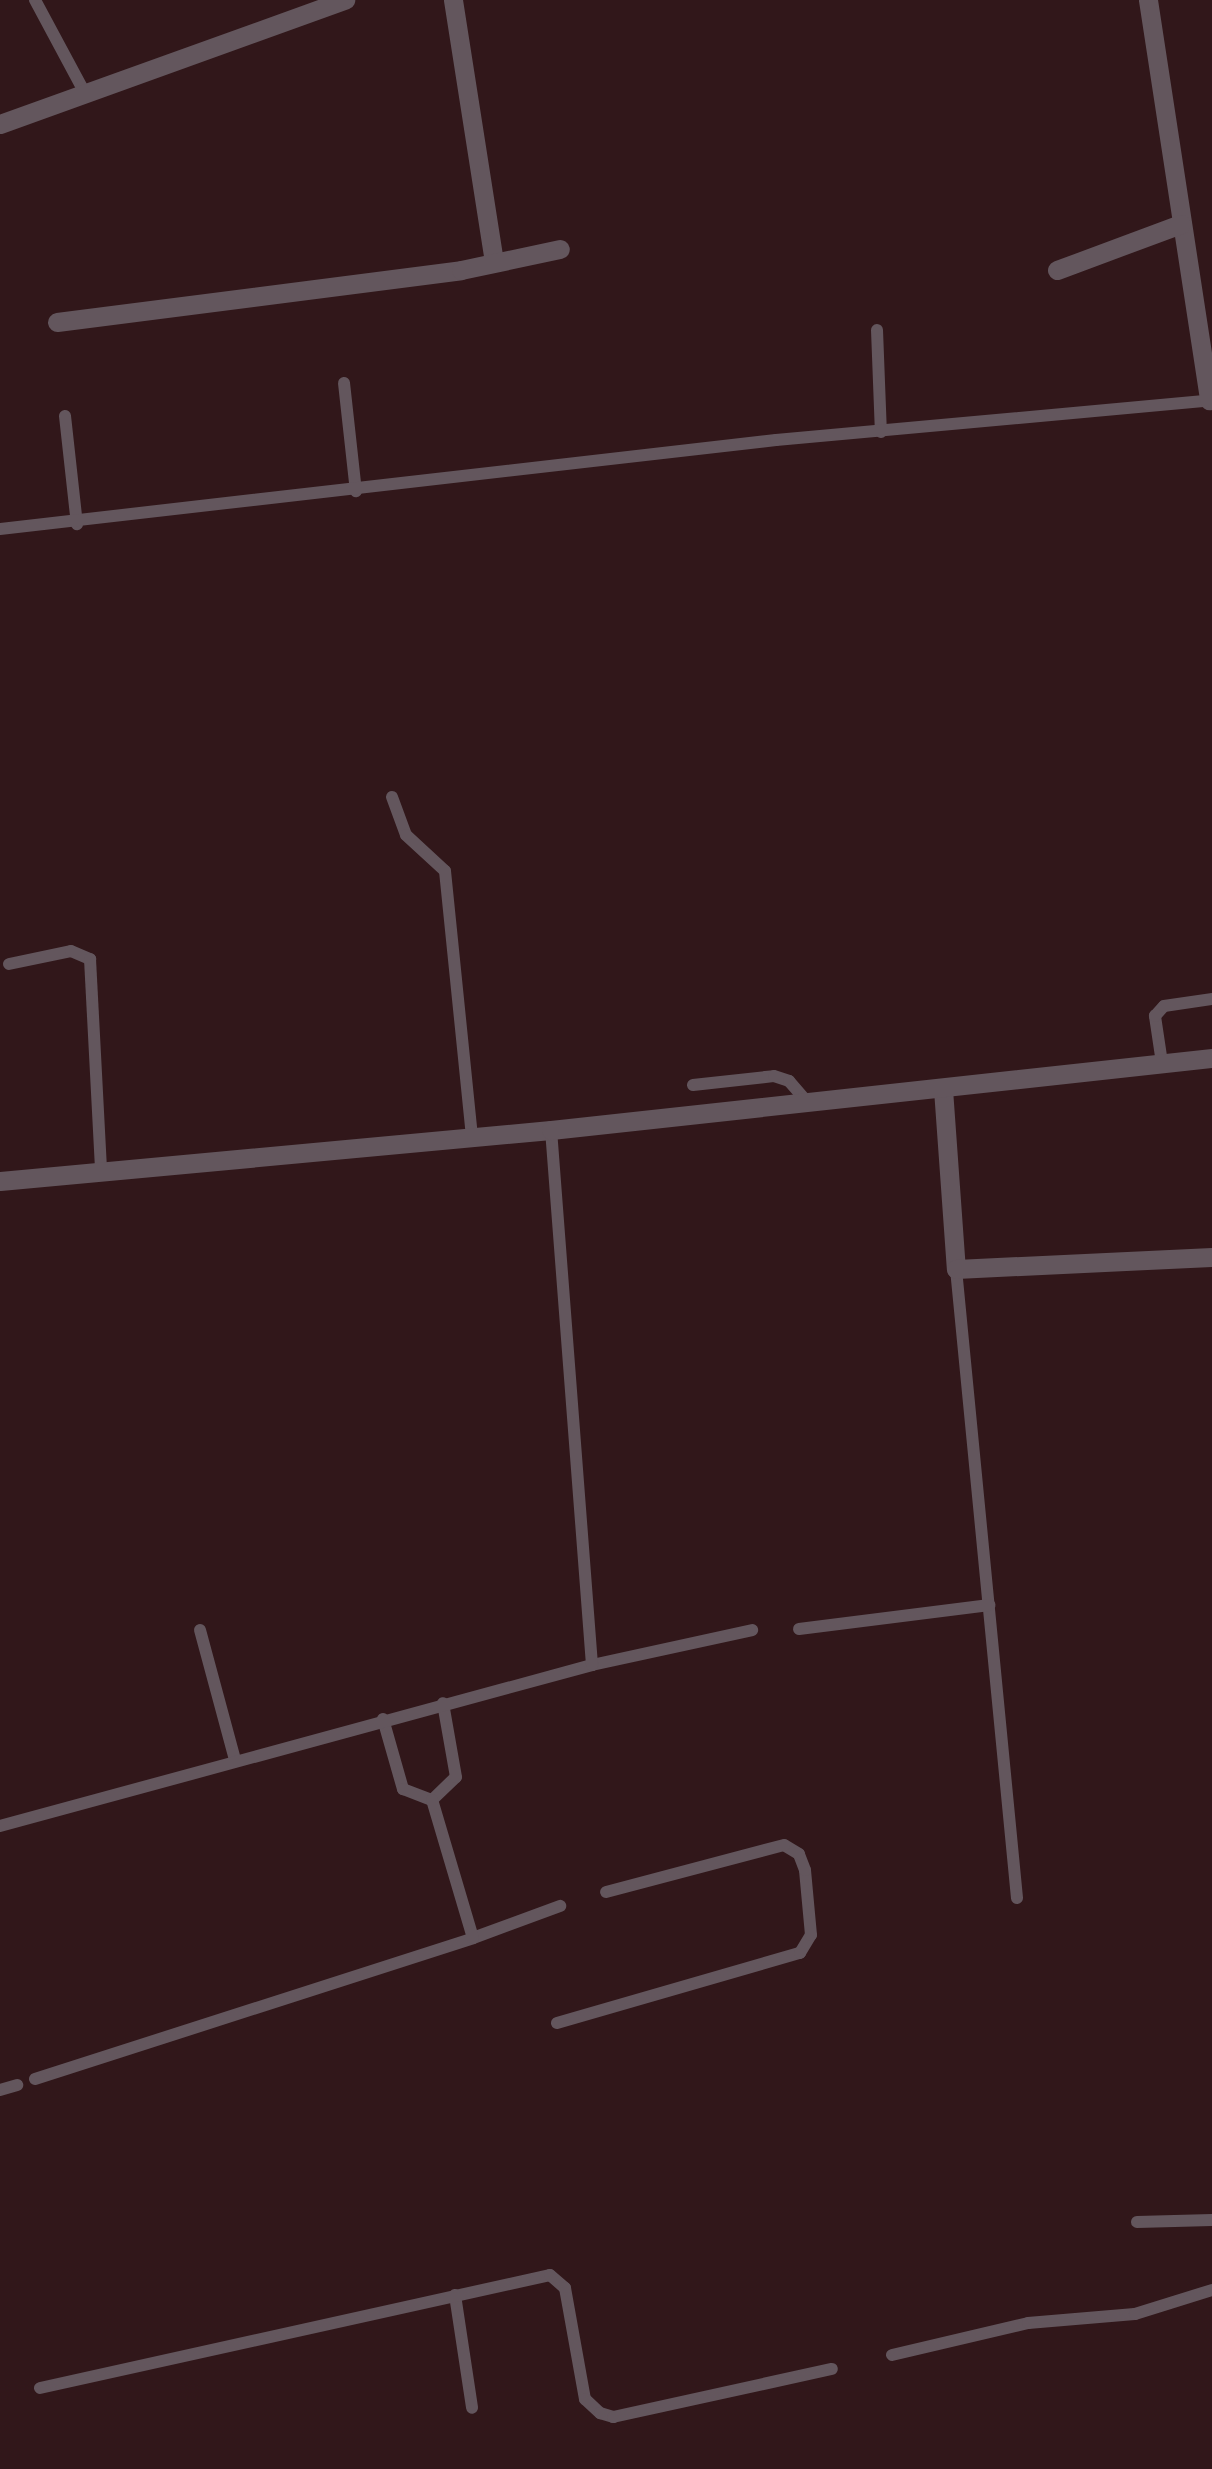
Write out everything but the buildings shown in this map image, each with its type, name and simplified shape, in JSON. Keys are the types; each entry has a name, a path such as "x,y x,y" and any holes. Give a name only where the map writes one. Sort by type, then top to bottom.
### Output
{"street":[{"path":"0,124 345,0"},
{"path":"453,0 494,261"},
{"path":"1148,0 1210,400"},
{"path":"1057,270 1181,224"},
{"path":"57,322 494,261 560,249"},
{"path":"0,1181 551,1130 1212,1058"},
{"path":"943,1089 956,1269 1212,1257"}],"lane":[{"path":"35,0 86,95"},
{"path":"877,330 881,432"},
{"path":"344,383 356,491"},
{"path":"0,529 77,524 881,432 1210,400"},
{"path":"65,416 77,524"},
{"path":"392,797 407,835 445,871 472,1136"},
{"path":"9,964 71,951 90,959 101,1171"},
{"path":"1162,1063 1155,1016 1164,1006 1212,999"},
{"path":"693,1085 774,1076 789,1080 807,1102"},
{"path":"551,1130 593,1665"},
{"path":"956,1269 1017,1898"},
{"path":"799,1629 989,1605"},
{"path":"200,1630 234,1760"},
{"path":"0,1826 383,1718 593,1665 752,1630"},
{"path":"432,1800 456,1777 443,1703"},
{"path":"383,1718 403,1789 432,1800"},
{"path":"432,1800 473,1938"},
{"path":"557,2023 800,1953 811,1935 805,1870 799,1854 784,1845 606,1892"},
{"path":"34,2079 473,1938 560,1906"},
{"path":"0,2090 17,2085"},
{"path":"1137,2222 1212,2220"},
{"path":"40,2388 550,2274 561,2280 585,2399 590,2408 613,2417 832,2369"},
{"path":"892,2355 1028,2323 1135,2314 1212,2290"},
{"path":"456,2295 472,2408"}]}
